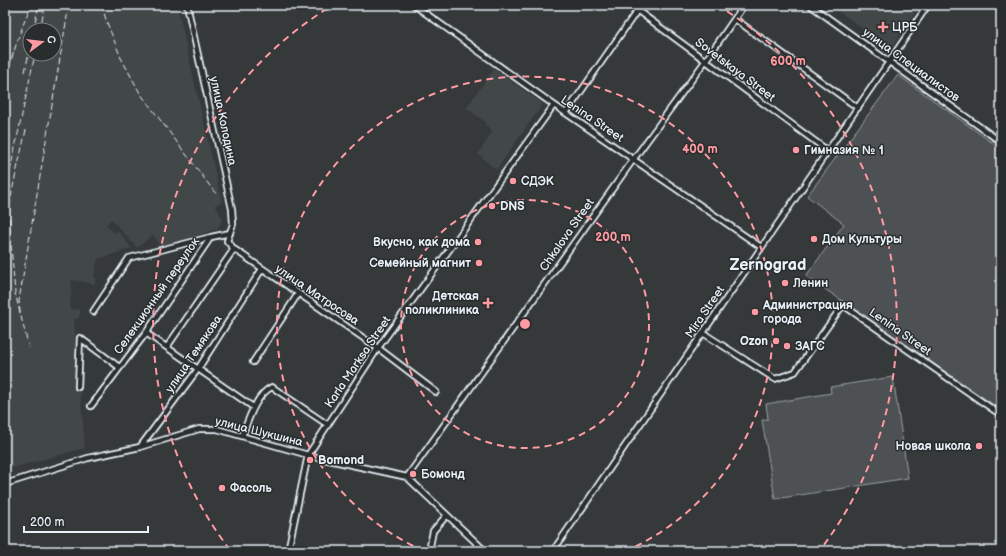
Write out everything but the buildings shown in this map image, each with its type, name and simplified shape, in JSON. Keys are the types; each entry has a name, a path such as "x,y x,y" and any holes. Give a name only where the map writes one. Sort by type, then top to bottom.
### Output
{"street":[{"name":"улица Колодина","path":"187,5 232,209 233,224 227,241"},
{"name":"Lenina Street","path":"414,5 554,105 761,247"},
{"name":"Sovetskaya Street","path":"630,5 828,151"},
{"path":"566,113 641,5"},
{"name":"Chkalova Street","path":"407,477 744,5"},
{"name":"улица Специалистов","path":"810,5 1001,142"},
{"name":"Mira Street","path":"553,551 928,5"},
{"path":"735,19 858,108"},
{"name":"Karla Marksa Street","path":"288,551 308,454 378,348 554,105"},
{"name":"Селекционный переулок","path":"92,312 129,258 230,233"},
{"name":"Селекционный переулок","path":"90,406 146,333 211,237"},
{"name":"улица Матросова","path":"227,241 234,249 378,348 436,392"},
{"path":"167,347 234,249"},
{"name":"улица Темякова","path":"140,447 198,369 262,269"},
{"path":"253,362 298,294"},
{"name":"Lenina Street","path":"703,334 775,380 795,372 843,305 1001,414"},
{"path":"146,333 253,407"},
{"name":"Селекционный переулок","path":"78,387 80,338 119,367"},
{"path":"242,436 253,407 268,389 272,387 328,425"},
{"name":"улица Шукшина","path":"5,484 88,458 140,447 199,429 217,430 308,454 407,477"},
{"path":"407,477 485,551"},
{"path":"429,551 433,531 447,515"}],"shaded area":[{"path":"5,5 177,5 222,202 215,205 223,219 217,229 162,247 153,235 137,248 111,219 106,225 114,233 118,231 132,248 98,259 94,276 96,278 95,284 72,280 70,309 81,310 79,318 74,319 85,448 5,470"},
{"name":"ЦРБ","path":"830,5 920,5 891,49"},
{"path":"494,69 543,104 496,170 478,154 493,131 485,125 486,122 466,108"},
{"path":"898,75 1001,149 1001,410 806,276 844,224 807,196"},
{"path":"893,377 908,478 775,499 762,420 768,419 766,404 831,393 830,387"}],"railway":[{"path":"5,85 16,45 31,5"},
{"path":"35,22 39,5"},
{"path":"42,22 45,5"},
{"path":"20,313 19,300 69,5"},
{"path":"102,5 106,20 121,58 140,93 216,194"},
{"path":"25,72 27,62"},
{"path":"10,171 33,62"},
{"path":"26,130 9,211 15,293 29,348"}],"place":[{"name":"ЦРБ","path":"883,27"},
{"name":"Гимназия № 1","path":"796,150"},
{"name":"СДЭК","path":"513,181"},
{"name":"DNS","path":"492,206"},
{"name":"Дом Культуры","path":"814,239"},
{"name":"Вкусно, как дома","path":"478,242"},
{"name":"Семейный магнит","path":"479,263"},
{"name":"Ленин","path":"785,283"},
{"name":"Детская поликлиника","path":"488,303"},
{"name":"Администрация города","path":"755,312"},
{"name":"Ozon","path":"776,341"},
{"name":"ЗАГС","path":"787,346"},
{"name":"Новая школа","path":"979,446"},
{"name":"Bomond","path":"310,460"},
{"name":"Бомонд","path":"413,474"},
{"name":"Фасоль","path":"222,488"}],"district":[{"name":"Zernograd","path":"768,265"}]}
